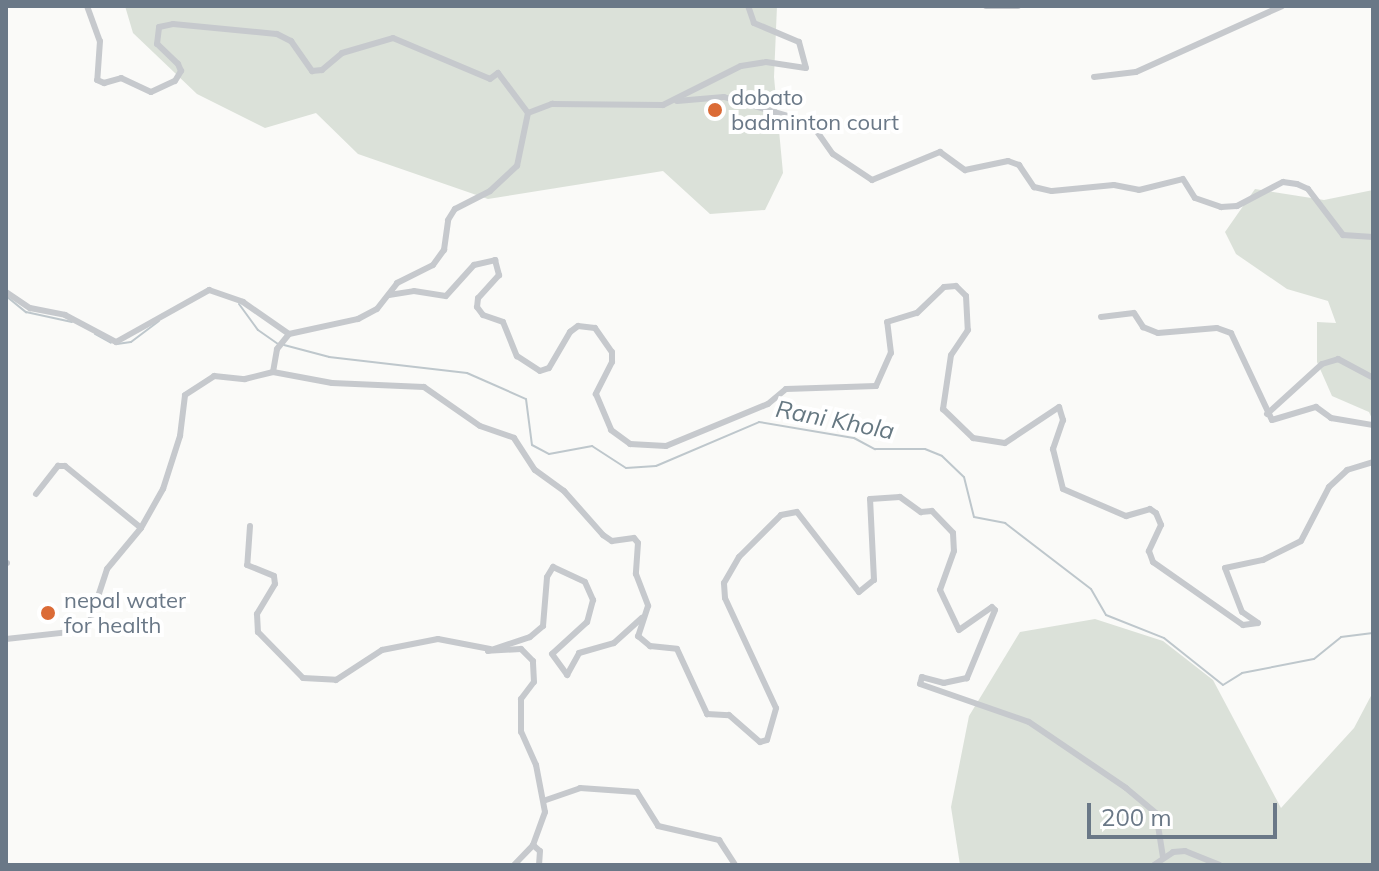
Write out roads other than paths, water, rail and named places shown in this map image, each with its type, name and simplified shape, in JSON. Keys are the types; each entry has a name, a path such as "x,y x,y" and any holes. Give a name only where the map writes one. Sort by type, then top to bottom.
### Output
{"street":[{"path":"87,6 100,41 97,80 104,83 121,78 151,92 175,81 181,71 178,64 157,44 159,27 173,24 277,34 291,41 312,71 322,70 342,53 393,38 490,79 498,73 528,113 517,166 490,191 455,209 448,220 439,258 397,283 389,295 358,319 289,334 277,349 273,372"},
{"path":"677,101 741,66 766,62 806,68 799,42 762,28 751,19 748,6"},
{"path":"986,6 1018,6"},
{"path":"1094,77 1136,72 1282,6"},
{"path":"528,113 552,104 724,97 811,123 833,154 872,180 940,152 965,170 1008,161 1019,165 1034,187 1052,191 1114,185 1139,190 1183,179 1195,198 1221,207 1237,206 1283,182 1308,189 1343,235 1373,237"},
{"path":"389,295 414,291 446,296 474,265 495,260 499,275 478,298 477,307 479,313 503,322 517,356 540,371 549,368 570,332 578,326 595,328 612,352 612,362 596,394 611,430 630,444 666,446 763,407 786,389 876,386 891,353 887,322 917,313 944,287 956,286 966,296 968,330 951,355 943,409 973,438 1005,443 1059,407 1063,420 1053,449 1063,489 1126,516 1150,509 1156,513 1161,525 1149,551 1153,562 1243,625 1258,623 1242,612 1225,568 1263,560 1301,541 1329,487 1347,470 1373,462"},
{"path":"6,292 30,308 65,315 116,342 209,290 235,297 289,334"},
{"path":"1101,317 1134,313 1143,327 1158,333 1217,328 1231,333 1272,420 1316,407 1331,418 1373,425"},
{"path":"1267,414 1322,364 1338,359 1373,378"},
{"path":"6,639 87,630 107,569 141,528 168,476 185,395 214,376 245,379 273,372 332,383 424,387 480,426 514,438 535,470 564,491 603,535 612,541 634,538 638,543 636,574 648,606 638,636 650,646 677,649 707,714 729,715 760,742 767,740 776,708 725,598 724,583 739,557 781,515 797,512 859,592 874,580 870,499 889,495 921,512 932,511 953,533 954,551 940,590 959,630 992,607 995,610 967,678 944,683 922,677 920,684 1029,722 1126,788 1156,813 1163,857"},
{"path":"36,494 58,466 65,466 141,528"},
{"path":"250,526 247,565 274,576 275,584 257,614 258,632 303,678 336,680 382,650 438,639 490,649 530,637 543,626 547,577 553,567 585,582 593,600 587,622 552,654 567,675 579,653 614,643 642,618"},
{"path":"490,649 491,654 521,649 533,661 534,682 521,699 521,732 546,800 533,845 514,865"},
{"path":"546,800 569,789 637,792 658,826 719,840 735,865"},
{"path":"533,845 540,851 539,865"},
{"path":"1154,865 1163,857 1185,851 1219,865"}],"waterway":[{"name":"Rani Khola","path":"6,296 26,312 72,322"},
{"name":"Rani Khola","path":"239,304 258,330 278,344"},
{"name":"Rani Khola","path":"117,344 131,342 159,321"},
{"name":"Rani Khola","path":"95,334 111,343"},
{"name":"Rani Khola","path":"284,345 329,357 467,373 526,399 532,445 549,454 592,446 626,468 656,466 759,422 854,438 875,449 925,449 942,456 964,477 974,517 1005,523 1091,589 1106,615 1164,638 1223,685 1242,673 1314,659 1341,637 1373,633"}],"place":[{"name":"dobato badminton court","path":"715,110"},
{"name":"nepal water for health","path":"48,613"}]}
